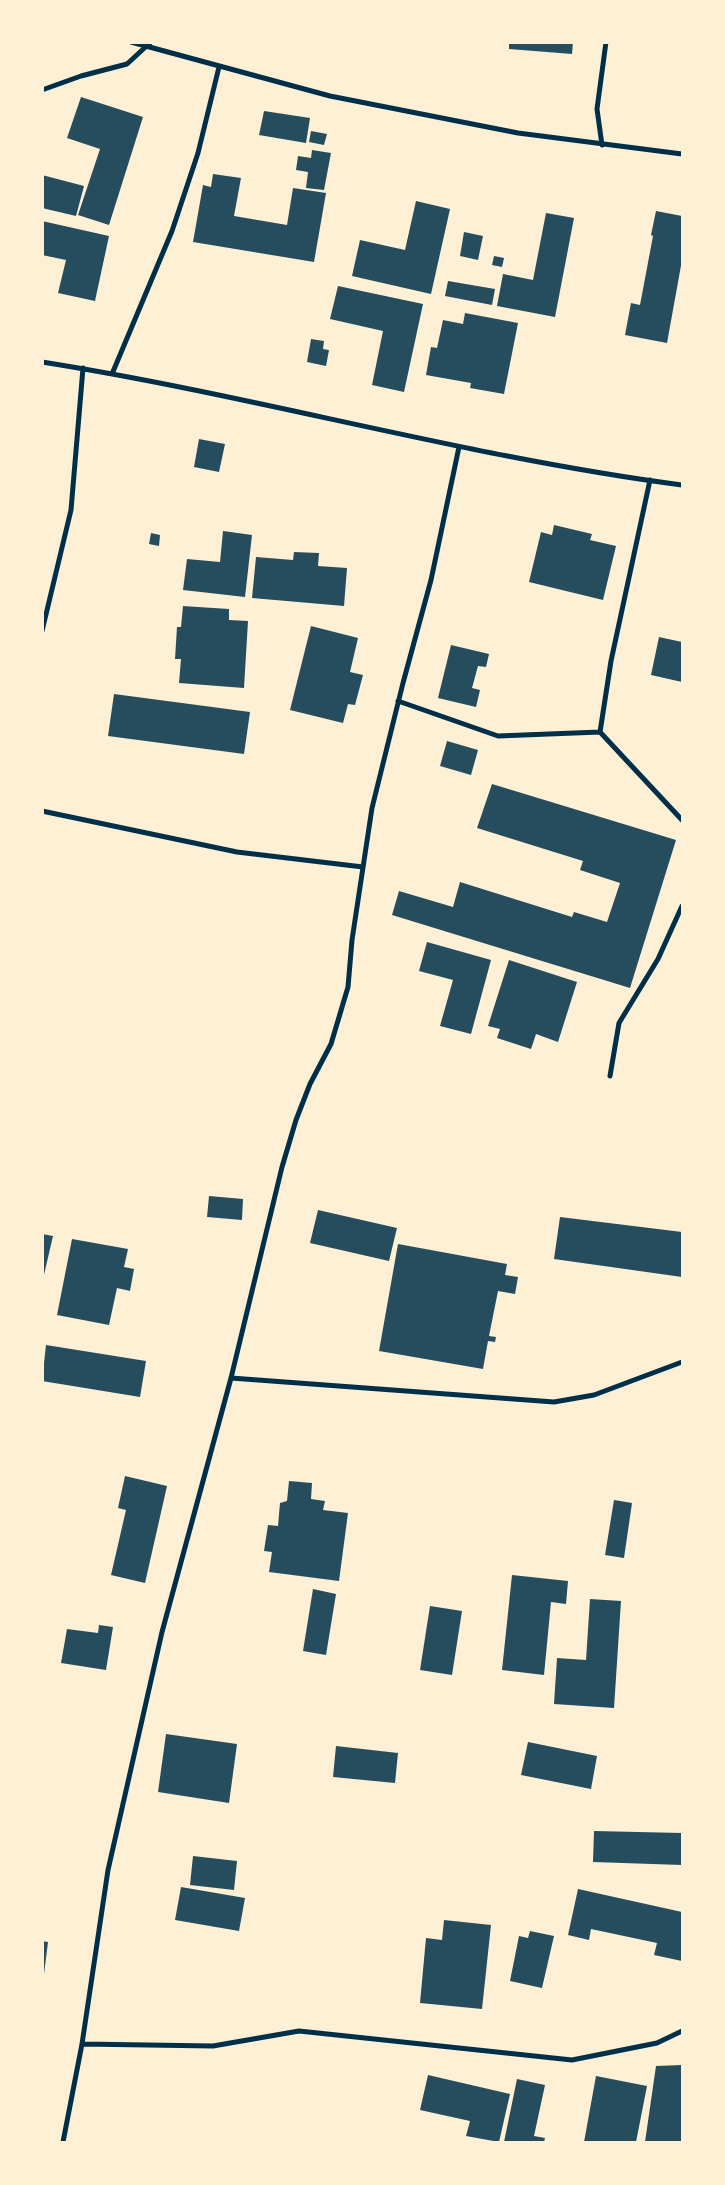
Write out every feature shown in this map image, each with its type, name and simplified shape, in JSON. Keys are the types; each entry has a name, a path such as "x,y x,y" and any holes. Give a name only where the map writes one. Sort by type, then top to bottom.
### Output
{"street":[{"path":"132,42 330,96 518,133 682,154"},
{"path":"42,90 81,76 127,64 151,42"},
{"path":"602,145 597,109 606,42"},
{"path":"112,374 172,231 198,153 219,67"},
{"path":"42,362 83,368 306,413 460,447 682,484"},
{"path":"42,631 71,510 83,368"},
{"path":"63,2142 82,2044 108,1870 162,1632 232,1378 282,1167 296,1120 310,1084 331,1044 348,987 352,940 372,808 398,701 431,580 460,447"},
{"path":"600,732 611,661 650,480"},
{"path":"398,701 498,736 600,732 682,820"},
{"path":"42,811 237,852 363,867"},
{"path":"610,1076 620,1023 658,959 682,906"},
{"path":"232,1378 554,1402 594,1396 682,1362"},
{"path":"82,2044 213,2046 299,2031 572,2060 657,2043 682,2031"}],"building":[{"path":"509,42 573,42 572,54 509,49"},
{"path":"81,97 143,117 109,225 78,215 100,149 67,138"},
{"path":"264,111 310,118 306,143 259,135"},
{"path":"311,131 327,134 324,145 309,142"},
{"path":"312,150 331,153 324,190 306,188 308,172 296,170 298,156 311,158"},
{"path":"213,174 241,178 234,216 287,225 293,188 326,193 314,262 193,242 203,185 211,187"},
{"path":"42,175 84,186 76,216 42,208"},
{"path":"416,201 450,209 431,294 352,276 360,240 405,250"},
{"path":"656,211 682,216 682,260 667,343 625,335 631,303 640,305"},
{"path":"546,213 574,218 555,317 497,306 503,274 533,280"},
{"path":"42,221 109,236 95,301 58,293 66,260 42,255"},
{"path":"464,232 483,236 478,260 460,256"},
{"path":"494,256 504,258 502,267 492,265"},
{"path":"448,281 495,289 492,305 445,296"},
{"path":"338,286 423,304 404,392 372,385 383,331 330,319"},
{"path":"465,313 518,323 504,394 470,388 471,383 426,375 431,347 437,348 443,320 463,324"},
{"path":"311,339 324,341 323,349 329,350 326,366 307,362"},
{"path":"199,439 225,444 219,472 194,467"},
{"path":"554,525 592,534 590,540 616,546 603,600 529,582 541,532 552,535"},
{"path":"223,531 252,535 245,597 183,590 187,559 220,562"},
{"path":"151,533 160,535 159,546 149,544"},
{"path":"294,552 319,553 318,566 347,568 344,606 252,598 256,557 293,560"},
{"path":"183,606 229,609 229,620 248,621 244,688 179,683 181,659 175,659 177,627 181,627"},
{"path":"311,626 358,638 350,672 363,675 355,705 348,704 343,723 290,710"},
{"path":"659,637 682,642 682,682 651,675"},
{"path":"451,645 489,654 486,667 478,666 472,688 480,690 476,707 438,698"},
{"path":"114,694 250,712 244,754 108,736"},
{"path":"447,741 478,750 471,775 440,766"},
{"path":"492,784 676,840 630,988 392,915 399,891 453,907 460,882 572,917 574,912 607,922 620,883 580,870 583,861 477,828"},
{"path":"427,942 491,960 471,1034 440,1026 453,980 419,971"},
{"path":"509,960 577,982 558,1042 536,1034 531,1049 497,1038 500,1029 488,1026"},
{"path":"209,1196 243,1199 242,1220 207,1217"},
{"path":"318,1210 397,1228 389,1261 310,1243"},
{"path":"560,1217 682,1232 682,1277 554,1259"},
{"path":"42,1234 53,1236 43,1279 42,1279"},
{"path":"72,1239 128,1249 124,1267 134,1269 130,1291 117,1288 109,1325 57,1315"},
{"path":"398,1244 507,1264 505,1275 518,1277 515,1294 498,1291 489,1336 496,1337 495,1342 488,1341 483,1369 379,1351"},
{"path":"46,1345 146,1361 140,1397 42,1381"},
{"path":"125,1476 167,1486 145,1583 111,1575 126,1510 118,1508"},
{"path":"289,1481 312,1483 311,1499 325,1501 323,1510 348,1513 339,1581 269,1572 272,1552 264,1551 268,1525 278,1526 280,1503 287,1501"},
{"path":"614,1500 632,1503 624,1558 605,1555"},
{"path":"512,1575 568,1581 566,1604 551,1602 544,1675 502,1670"},
{"path":"313,1589 336,1594 326,1655 303,1651"},
{"path":"590,1599 621,1601 614,1708 554,1704 557,1658 586,1660"},
{"path":"430,1606 462,1611 452,1675 420,1670"},
{"path":"99,1625 113,1627 106,1670 61,1663 67,1629 98,1633"},
{"path":"166,1734 237,1744 229,1803 158,1792"},
{"path":"528,1742 597,1756 591,1789 521,1775"},
{"path":"336,1746 398,1753 395,1783 333,1777"},
{"path":"594,1831 682,1833 682,1865 593,1862"},
{"path":"193,1856 237,1861 234,1890 190,1885"},
{"path":"181,1887 245,1898 239,1931 175,1920"},
{"path":"578,1889 682,1912 682,1961 654,1955 657,1943 591,1929 589,1940 568,1935"},
{"path":"444,1920 491,1925 482,2009 420,2003 426,1938 442,1940"},
{"path":"530,1931 554,1936 542,1988 510,1981 519,1936 528,1938"},
{"path":"42,1941 48,1942 44,1974 42,1974"},
{"path":"682,2065 682,2142 645,2142 656,2066"},
{"path":"428,2075 510,2094 499,2142 466,2136 470,2121 420,2110"},
{"path":"596,2076 647,2086 636,2142 584,2142"},
{"path":"517,2079 545,2085 534,2136 545,2138 544,2142 504,2142"}]}
